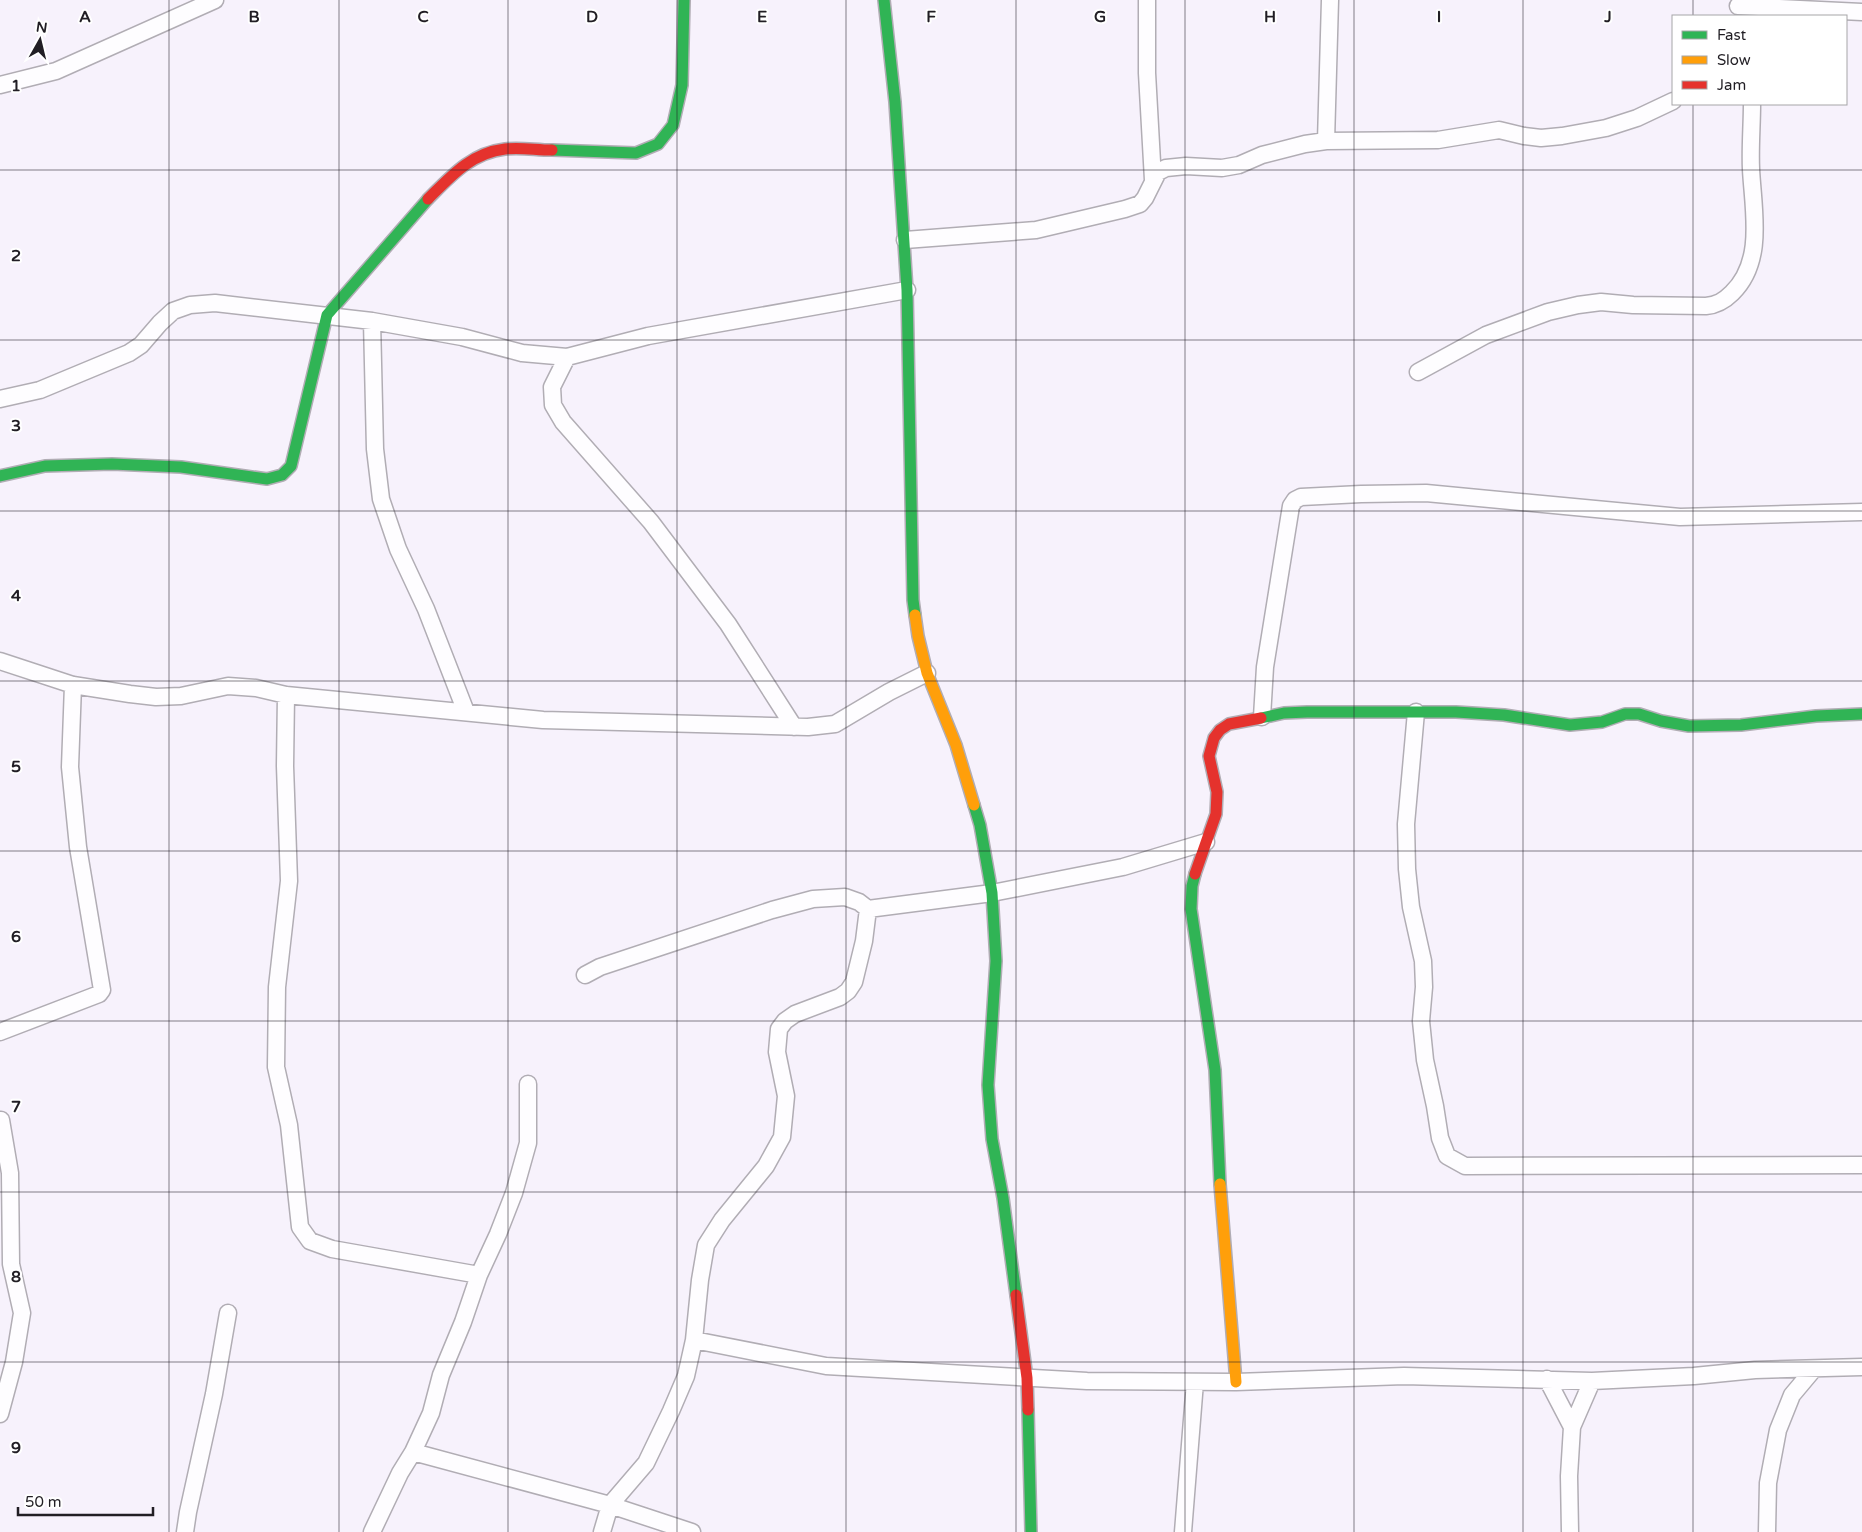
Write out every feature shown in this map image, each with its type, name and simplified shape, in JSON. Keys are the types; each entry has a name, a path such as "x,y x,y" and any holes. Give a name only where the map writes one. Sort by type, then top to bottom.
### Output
{"street":[{"path":"0,84 56,72 215,0"},
{"path":"0,476 45,466 112,464 181,467 267,479 282,475 291,466 326,315 417,212 458,169 479,155 505,149 636,153 658,144 673,125 682,84 684,0"},
{"path":"884,0 905,240 913,600 918,636 927,673 956,745 980,825 992,893 996,961 988,1085 992,1130 1028,1378 1031,1532"},
{"path":"1147,0 1147,73 1153,180"},
{"path":"1326,141 1330,0"},
{"path":"1738,7 1862,12"},
{"path":"905,240 1036,230 1084,220 1140,204 1158,172 1166,168 1186,166 1222,168 1239,165 1262,155 1305,144 1326,141 1438,140 1499,130 1541,138 1562,136 1606,128 1637,118 1672,101"},
{"path":"1418,372 1486,335 1548,312 1571,306 1601,302 1633,305 1706,306 1716,305 1727,298 1745,278 1751,262 1754,242 1751,143 1752,105"},
{"path":"0,399 40,390 129,353 141,345 160,322 173,311 190,305 215,303 372,321 462,337 522,353 567,356 648,336 907,290"},
{"path":"372,321 375,449 381,499 398,549 426,609 466,712"},
{"path":"567,356 552,387 553,405 563,422 651,522 728,624 794,727"},
{"path":"1262,717 1265,667 1289,516 1291,506 1295,500 1301,497 1426,493 1680,518 1862,512"},
{"path":"0,662 73,685 130,694 181,696 228,686 256,688 286,695 542,720 794,727 835,724 889,692 927,673"},
{"path":"0,1032 92,997 99,994 102,990 78,847 70,767 73,685"},
{"path":"286,695 285,766 289,881 277,987 276,1067 289,1125 300,1227 310,1242 332,1249 479,1275"},
{"path":"1236,1382 1219,1176 1215,1070 1191,909 1192,886 1198,862 1216,814 1217,792 1210,756 1214,738 1220,730 1229,724 1284,713 1300,712 1416,712 1504,715 1570,725 1602,722 1625,714 1639,714 1661,721 1689,726 1741,725 1816,716 1862,714"},
{"path":"1416,712 1406,824 1407,869 1411,907 1423,961 1422,1021 1425,1060 1440,1138 1447,1156 1465,1166 1862,1165"},
{"path":"585,975 600,967 772,910 813,899 845,897 859,902 868,909 992,893 1123,867 1206,842"},
{"path":"602,1532 610,1505 646,1463 672,1411 686,1376 694,1340 706,1244 726,1213 766,1166 782,1137 786,1096 777,1052 779,1029 785,1021 795,1014 840,997 848,991 854,982 860,958 868,921 868,909"},
{"path":"372,1532 400,1473 414,1452 431,1413 441,1375 463,1322 479,1275 514,1193 528,1144 528,1084"},
{"path":"0,1414 14,1362 22,1313 12,1264 10,1174 1,1120"},
{"path":"185,1532 214,1394 228,1313"},
{"path":"694,1340 826,1366 1087,1381 1236,1382 1404,1376 1592,1380 1694,1376 1755,1370 1813,1370 1862,1367"},
{"path":"1767,1532 1768,1483 1778,1430 1792,1394 1813,1370"},
{"path":"1547,1379 1572,1427"},
{"path":"1570,1532 1569,1476 1572,1427 1592,1380"},
{"path":"1183,1532 1195,1382"},
{"path":"414,1452 610,1505 692,1532"}],"traffic: fast":[{"path":"552,150 636,153 658,144 673,125 682,85 684,0"},
{"path":"884,0 895,102 907,290 913,600 915,615"},
{"path":"0,476 45,466 112,464 181,467 267,479 282,475 291,466 327,315 428,199"},
{"path":"1261,718 1284,713 1307,712 1456,712 1504,715 1570,725 1602,722 1625,714 1639,714 1661,721 1689,726 1741,725 1816,716 1862,714"},
{"path":"974,805 980,825 992,893 996,961 988,1085 992,1139 1003,1198 1016,1295"},
{"path":"1195,874 1192,886 1191,909 1215,1070 1220,1184"},
{"path":"1028,1410 1031,1532"}],"traffic: slow":[{"path":"915,615 927,673 956,745 974,805"},
{"path":"1220,1184 1236,1382"}],"traffic: jam":[{"path":"428,199 462,167 482,155 511,148 552,150"},
{"path":"1195,874 1216,814 1217,792 1209,756 1214,738 1220,730 1229,724 1261,718"},
{"path":"1016,1295 1027,1378 1028,1410"}]}
